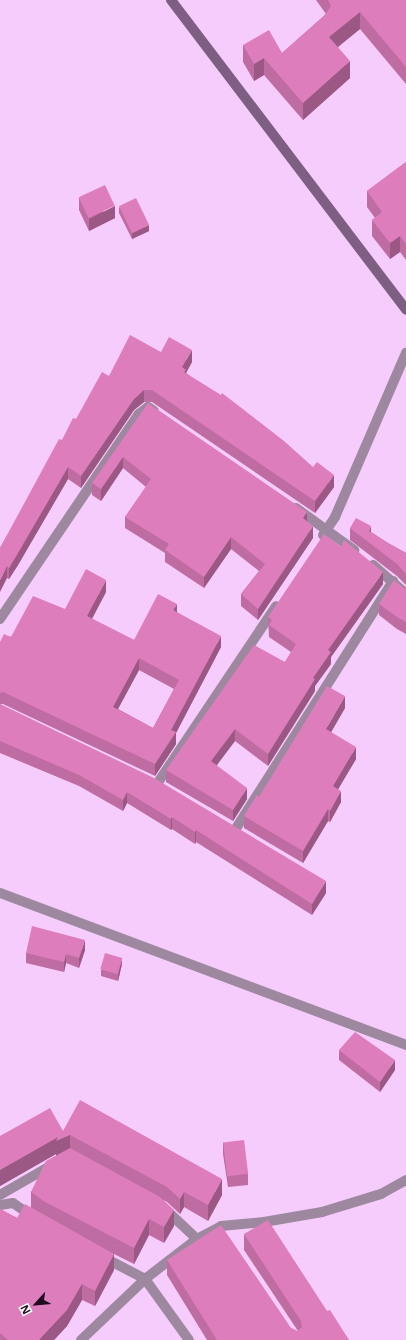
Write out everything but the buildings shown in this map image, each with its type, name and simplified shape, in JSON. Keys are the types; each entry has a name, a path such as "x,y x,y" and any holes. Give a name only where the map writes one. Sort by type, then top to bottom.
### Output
{"street":[{"path":"171,0 406,310"},
{"path":"318,542 335,517 406,353"},
{"path":"0,619 138,414 148,407 161,416"},
{"path":"289,503 327,529 393,581 406,594"},
{"path":"222,823 239,832 393,581"},
{"path":"157,784 284,594"},
{"path":"0,893 406,1044"},
{"path":"0,1195 61,1160"},
{"path":"81,1340 145,1279 197,1239 222,1226 264,1222 322,1212 381,1194 406,1180"},
{"path":"0,1205 14,1203 42,1224"},
{"path":"157,1205 197,1239"},
{"path":"222,1226 230,1238"},
{"path":"90,1250 145,1279 189,1340"}]}
